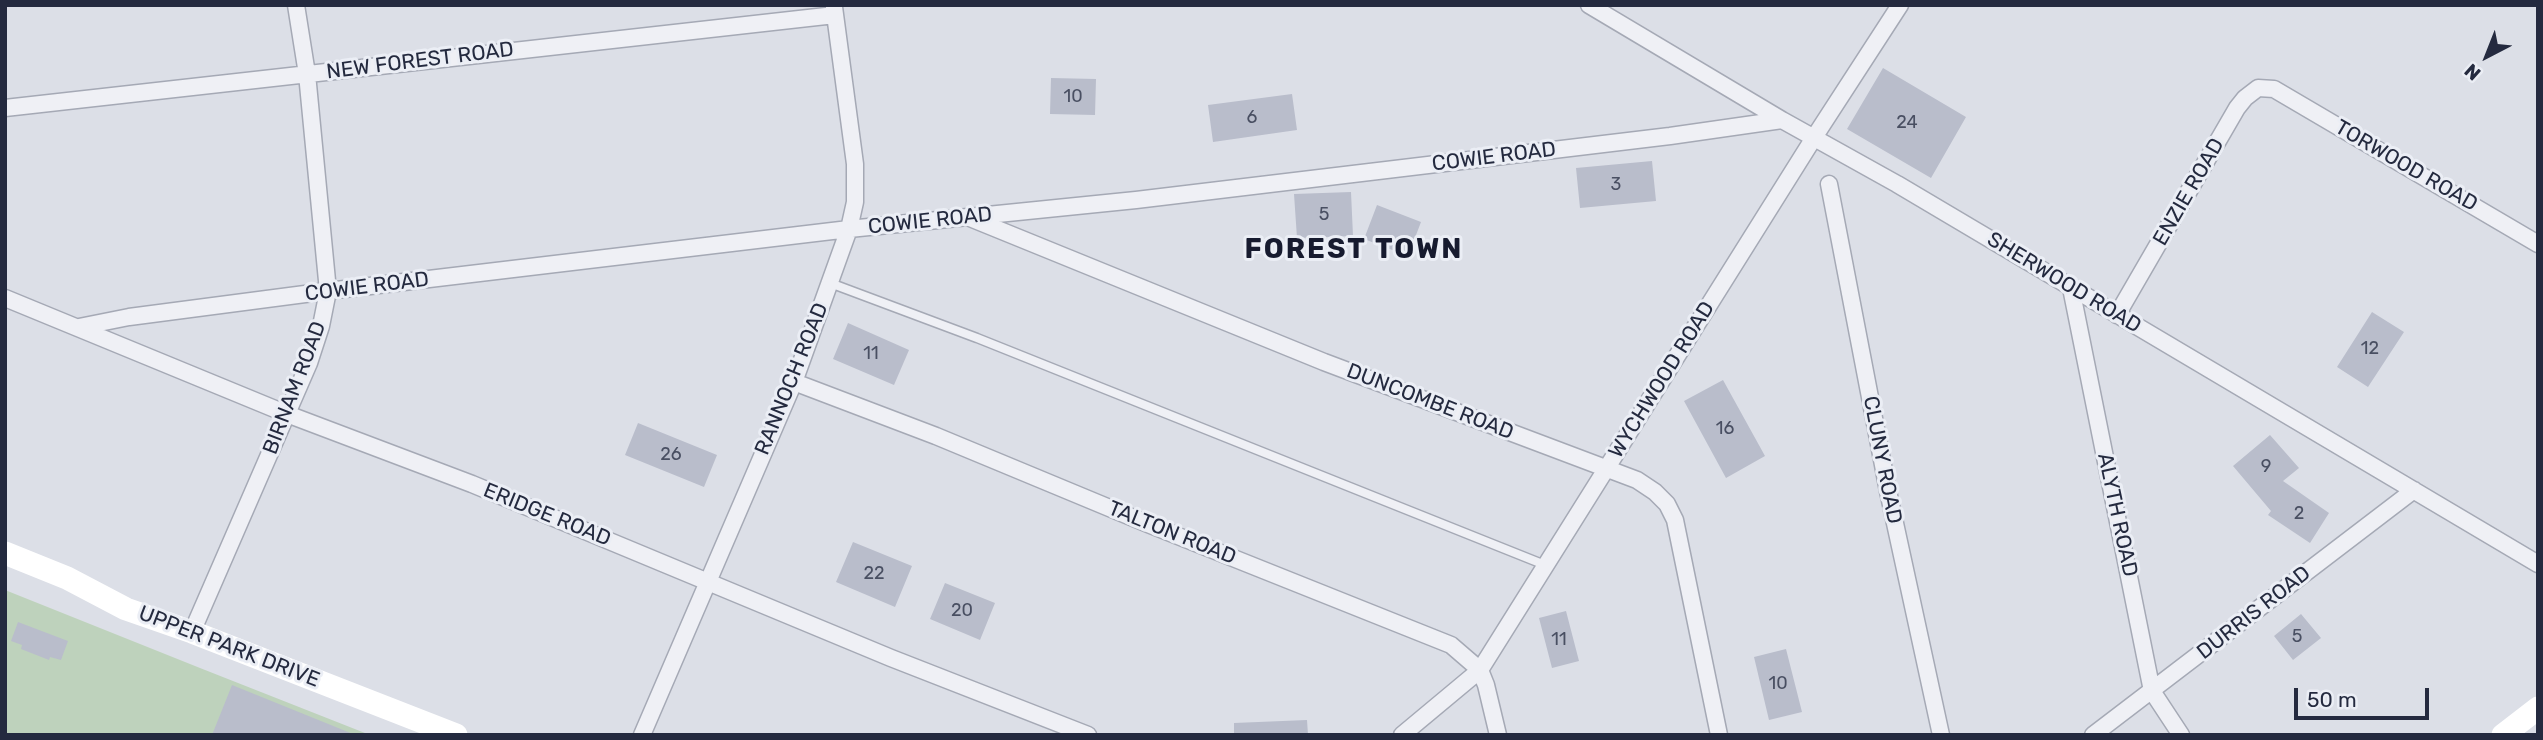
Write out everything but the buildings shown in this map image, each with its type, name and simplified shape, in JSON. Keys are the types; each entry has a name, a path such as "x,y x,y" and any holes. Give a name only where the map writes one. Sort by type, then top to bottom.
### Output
{"main road":[{"name":"UPPER PARK DRIVE","path":"5,553 67,578 126,609 456,735"},
{"path":"2503,735 2538,708"}],"street":[{"name":"BIRNAM ROAD","path":"192,632 309,363 328,292 307,74 296,5"},
{"name":"SHERWOOD ROAD","path":"1589,5 2538,564"},
{"name":"WYCHWOOD ROAD","path":"1402,735 1480,670 1900,5"},
{"name":"NEW FOREST ROAD","path":"5,108 835,10"},
{"name":"RANNOCH ROAD","path":"642,735 794,382 849,229 855,202 855,164 835,10"},
{"name":"ENZIE ROAD","path":"2118,316 2237,108 2245,97 2258,88 2274,89"},
{"name":"TORWOOD ROAD","path":"2274,89 2538,244"},
{"name":"COWIE ROAD","path":"79,327 129,317 328,292 849,229 1136,200 1670,136 1782,120"},
{"name":"CLUNY ROAD","path":"1829,184 1888,491 1941,735"},
{"name":"DUNCOMBE ROAD","path":"968,217 1324,362 1637,480 1655,492 1667,504 1675,520 1719,735"},
{"name":"ALYTH ROAD","path":"2071,288 2152,691 2181,735"},
{"name":"ERIDGE ROAD","path":"5,298 287,414 472,484 891,658 1088,735"},
{"name":"TALTON ROAD","path":"794,382 936,436 1148,524 1388,618 1451,645 1480,670"},
{"name":"DURRIS ROAD","path":"2093,735 2414,490"},
{"path":"1480,670 1498,735"}],"lane":[{"path":"830,283 977,338 1545,565"}],"green space":[{"path":"5,590 200,668 370,735 5,735"}],"district":[{"name":"FOREST TOWN","path":"1354,250"}]}
